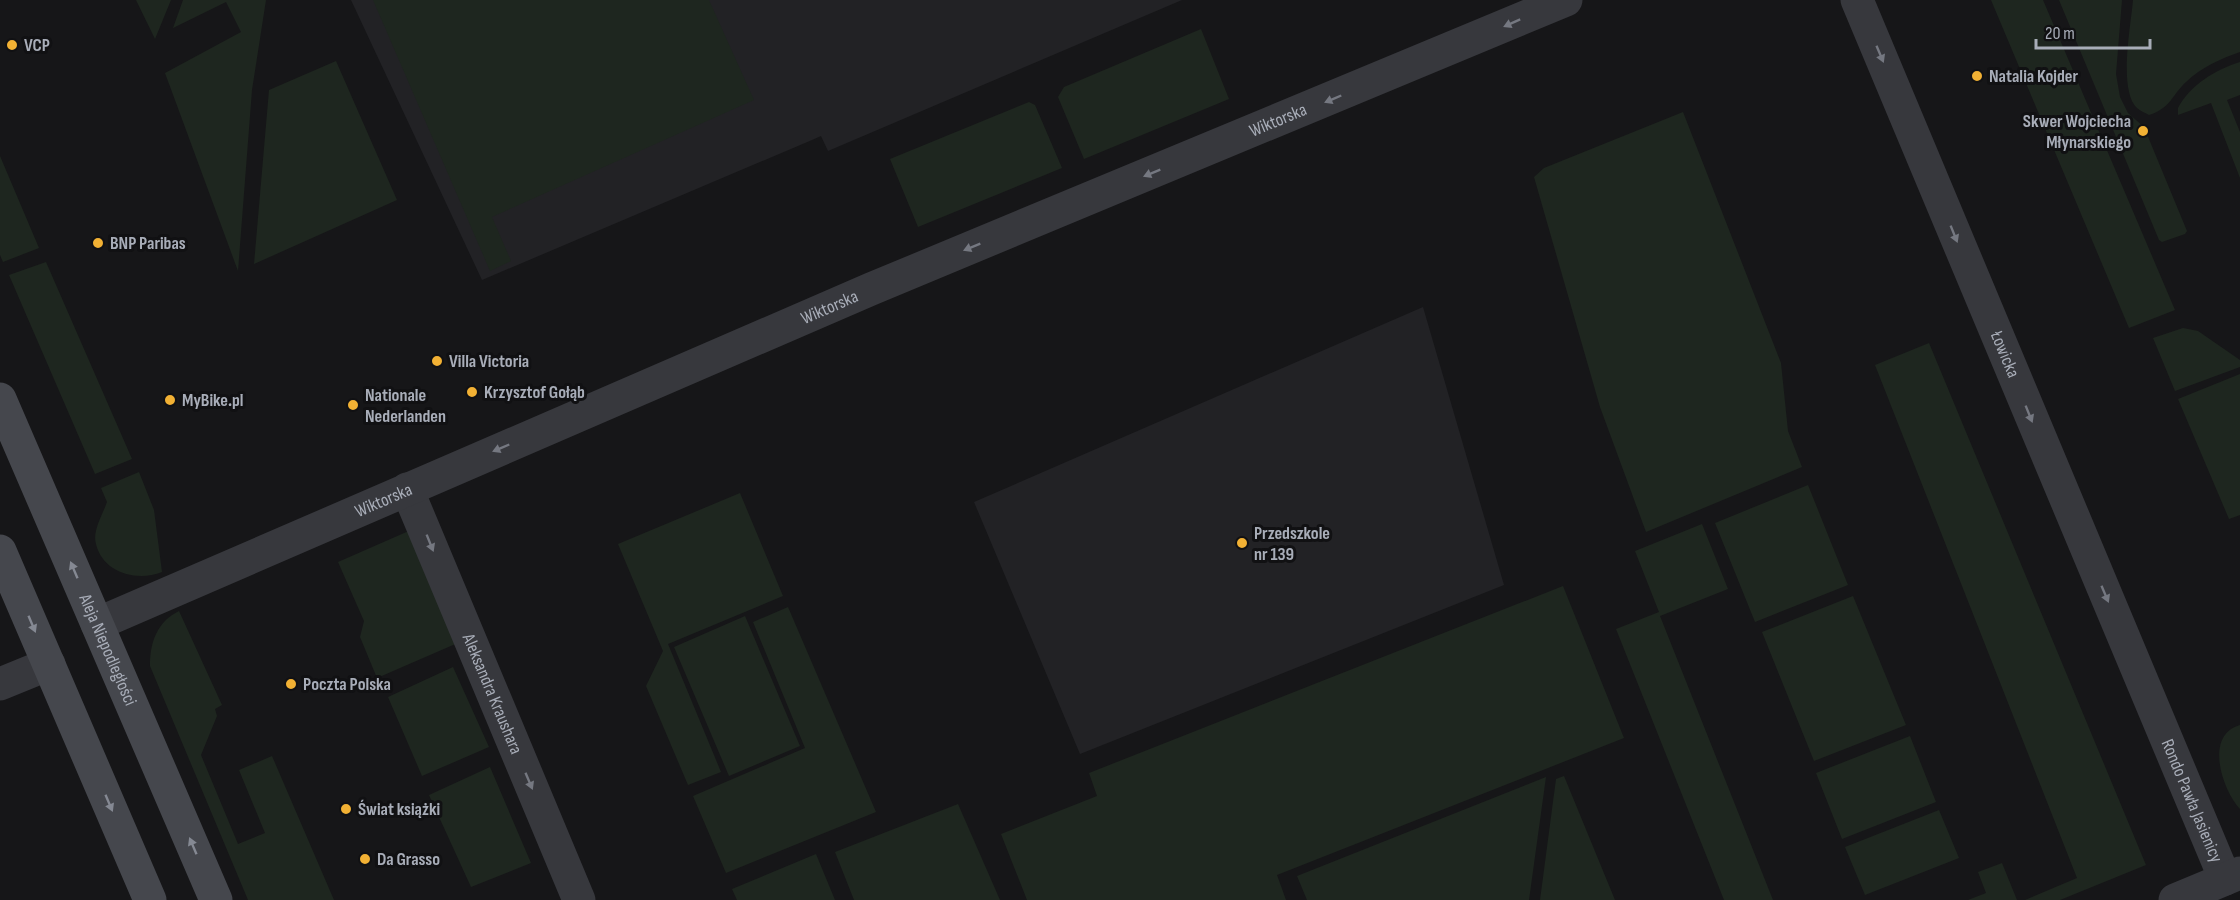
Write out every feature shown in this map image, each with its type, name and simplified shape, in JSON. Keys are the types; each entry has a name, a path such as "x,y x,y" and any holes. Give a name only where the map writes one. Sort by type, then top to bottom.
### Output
{"main road":[{"name":"Aleja Niepodległości","path":"0,399 216,900"},
{"path":"0,551 150,900"}],"street":[{"name":"Wiktorska","path":"98,624 871,289 1566,0"},
{"name":"Łowicka","path":"1857,0 2154,710"},
{"name":"Aleksandra Kraushara","path":"407,489 579,900"},
{"path":"0,684 49,664"},
{"name":"Rondo Pawła Jasienicy","path":"2154,710 2233,876"},
{"path":"2175,900 2233,876"}],"shaded area":[{"path":"136,0 171,0 155,39"},
{"path":"183,0 266,0 252,90 238,271 165,73 241,32 226,2 173,28"},
{"path":"351,0 1182,0 828,151 821,136 482,280"},
{"path":"373,0 709,0 754,100 492,217 511,261 490,271"},
{"path":"1991,0 2043,0 2175,310 2129,328"},
{"path":"2059,0 2122,0 2116,74 2120,97 2128,113 2144,127 2187,231 2185,234 2162,242 2159,240"},
{"path":"2133,0 2240,0 2240,52 2219,60 2198,72 2162,109 2149,115 2137,108 2131,99 2128,87 2127,57"},
{"path":"1201,29 1229,99 1084,159 1058,97 1064,87"},
{"path":"336,61 397,200 254,264 269,90"},
{"path":"2240,62 2240,95 2227,100 2240,132 2240,178 2211,103 2178,115 2178,108 2189,92 2204,79"},
{"path":"1029,102 1035,105 1062,168 918,227 890,159"},
{"path":"1683,112 1781,363 1788,431 1802,467 1646,532 1600,407 1534,177 1544,168"},
{"path":"0,156 39,248 3,262 0,255"},
{"path":"46,262 132,459 95,474 9,275"},
{"name":"Przedszkole nr 139","path":"1423,307 1504,585 1080,754 974,502"},
{"path":"2183,328 2198,331 2240,360 2240,367 2175,391 2153,338"},
{"path":"1929,343 2146,865 2060,900 2025,900 2077,878 1875,365"},
{"path":"2240,374 2240,515 2229,519 2178,399"},
{"path":"139,472 154,510 162,572 142,576 122,573 113,568 100,554 95,539 107,502 101,488"},
{"path":"1808,485 1848,585 1755,622 1715,523"},
{"path":"740,493 783,596 668,644 721,772 688,785 646,686 663,651 618,544"},
{"path":"1702,524 1728,589 1660,616 1773,900 1724,900 1616,629 1659,612 1635,551"},
{"path":"411,530 460,642 377,678 360,637 364,621 338,562"},
{"path":"1563,586 1624,738 1277,875 1286,900 1027,900 1001,834 1097,796 1089,773"},
{"path":"1853,596 1906,725 1814,761 1762,632"},
{"path":"788,607 876,812 726,873 693,796 805,748 753,622"},
{"path":"179,611 222,705 215,709 217,716 201,755 238,844 265,833 239,770 272,756 334,900 248,900 150,666 151,649 156,634 165,621"},
{"path":"745,616 800,746 729,776 674,647"},
{"path":"453,667 489,747 422,776 388,697"},
{"path":"2240,725 2240,809 2227,789 2219,751 2222,740 2229,731"},
{"path":"1910,736 1936,802 1842,839 1816,773"},
{"path":"490,767 531,863 471,887 429,795"},
{"path":"1564,776 1615,900 1540,900 1556,779"},
{"path":"1546,777 1529,900 1307,900 1297,876"},
{"path":"958,804 1000,900 854,900 835,852"},
{"path":"1939,810 1959,858 1865,895 1845,847"},
{"path":"816,854 835,900 737,900 732,889"},
{"path":"2002,863 2017,900 1968,900 1986,893 1978,872"}],"place":[{"name":"VCP","path":"12,45"},
{"name":"Natalia Kojder","path":"1977,76"},
{"name":"Skwer Wojciecha Młynarskiego","path":"2143,131"},
{"name":"BNP Paribas","path":"98,243"},
{"name":"Villa Victoria","path":"437,361"},
{"name":"Krzysztof Gołąb","path":"472,392"},
{"name":"MyBike.pl","path":"170,400"},
{"name":"Nationale Nederlanden","path":"353,405"},
{"name":"Przedszkole nr 139","path":"1242,543"},
{"name":"Poczta Polska","path":"291,684"},
{"name":"Świat książki","path":"346,809"},
{"name":"Da Grasso","path":"365,859"}]}
